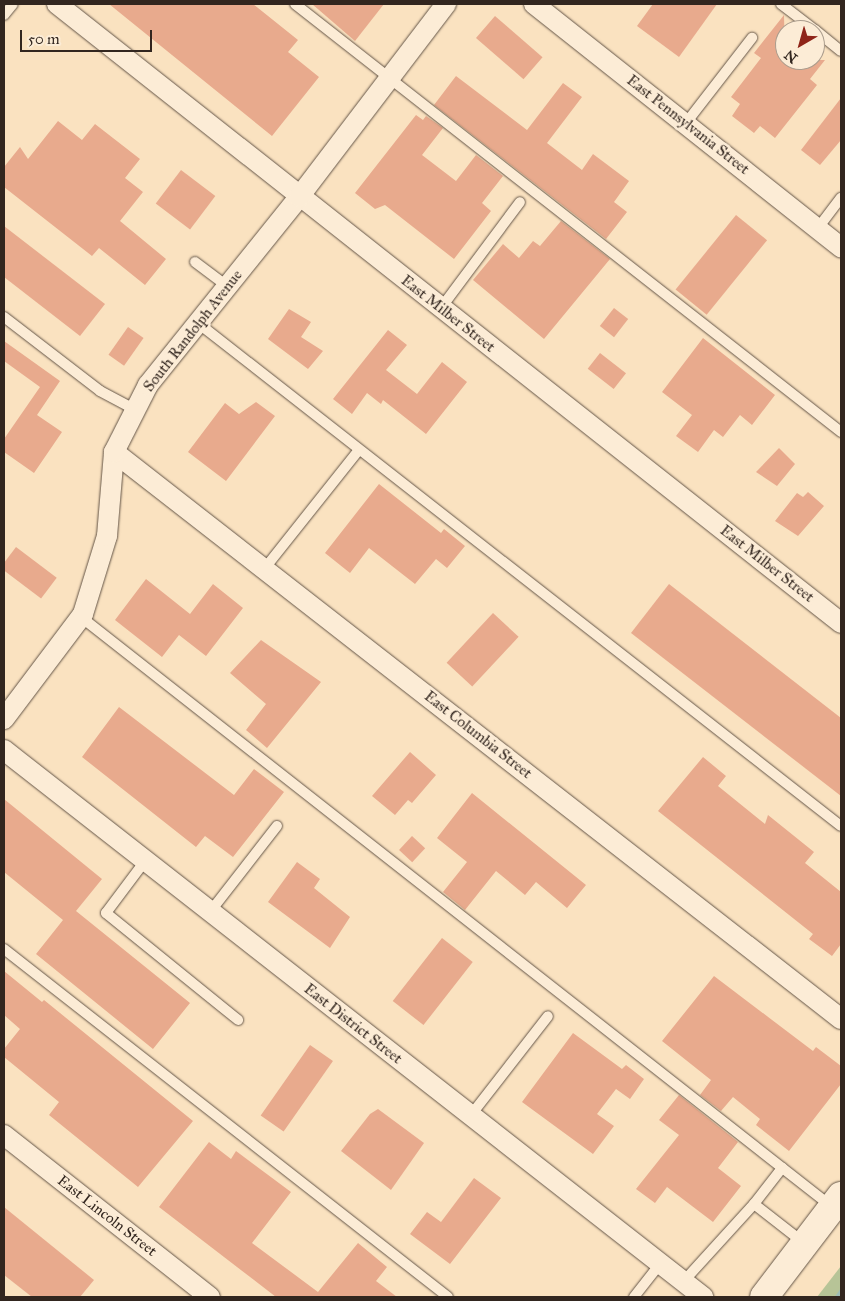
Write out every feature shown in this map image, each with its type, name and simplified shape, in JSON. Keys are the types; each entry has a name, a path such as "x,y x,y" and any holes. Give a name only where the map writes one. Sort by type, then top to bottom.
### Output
{"street":[{"name":"East Milber Street","path":"57,4 299,197 841,623"},
{"name":"South Randolph Avenue","path":"4,719 81,617 107,536 114,452 148,385 299,197 446,4"},
{"name":"East Pennsylvania Street","path":"534,4 841,247"},
{"name":"East Columbia Street","path":"114,452 841,1019"},
{"name":"East District Street","path":"4,750 703,1297"},
{"name":"East Lincoln Street","path":"4,1135 210,1297"},
{"path":"764,1297 837,1202"}],"lane":[{"path":"4,15 13,4"},
{"path":"295,4 841,432"},
{"path":"781,4 802,20"},
{"path":"686,123 752,38"},
{"path":"825,38 841,51"},
{"path":"818,228 841,198"},
{"path":"441,308 520,202"},
{"path":"196,262 228,286"},
{"path":"4,317 100,391 135,410"},
{"path":"198,323 358,451 841,826"},
{"path":"265,568 358,451"},
{"path":"81,617 782,1168 837,1202"},
{"path":"210,912 277,826"},
{"path":"145,861 106,913 238,1020"},
{"path":"4,949 448,1297"},
{"path":"471,1115 548,1016"},
{"path":"683,1282 754,1204 782,1168"},
{"path":"754,1204 805,1244"},
{"path":"634,1297 660,1264"}],"green space":[{"path":"841,1266 841,1297 817,1297"}],"building":[{"path":"109,4 253,4 298,40 288,52 319,77 272,136"},
{"path":"312,4 384,4 355,41"},
{"path":"653,4 717,4 679,57 637,26"},
{"path":"495,16 543,57 524,79 476,38"},
{"path":"775,26 775,70 817,70 810,79 817,85 775,138 760,126 754,133 732,116 740,104 731,97 761,58 754,53"},
{"path":"456,76 527,130 563,83 582,97 547,143 582,170 593,154 629,181 614,202 627,212 606,239 434,105"},
{"path":"841,98 841,140 820,165 801,150"},
{"path":"416,115 423,120 426,116 443,128 422,155 456,181 476,155 503,176 482,203 491,211 454,259 385,205 375,209 355,193"},
{"path":"58,121 82,140 95,124 140,159 125,178 143,192 120,221 166,259 145,285 99,248 92,256 4,187 4,167 20,147 28,159"},
{"path":"181,170 215,196 190,229 156,204"},
{"path":"736,215 767,240 707,315 676,290"},
{"path":"561,221 610,259 544,339 473,280 503,244 519,258 533,241 540,246"},
{"path":"4,226 105,304 80,336 4,277"},
{"path":"614,308 628,319 614,337 600,326"},
{"path":"289,309 311,322 301,337 323,351 308,369 268,339"},
{"path":"128,327 144,338 124,366 108,355"},
{"path":"388,330 407,345 386,370 417,394 442,362 467,382 426,434 383,400 381,404 367,393 352,414 333,399"},
{"path":"703,338 775,395 752,425 740,415 723,437 714,430 698,452 676,436 692,415 662,392"},
{"path":"4,341 60,381 37,415 62,432 34,473 4,452 4,439 40,387 4,361"},
{"path":"600,353 626,373 614,389 588,369"},
{"path":"256,402 275,416 226,481 188,452 225,403 239,414"},
{"path":"779,448 795,464 777,486 756,472"},
{"path":"379,484 441,533 444,529 465,546 447,568 436,559 415,584 369,548 350,573 325,553"},
{"path":"808,492 824,506 798,536 775,521 797,493 803,497"},
{"path":"16,547 57,578 41,598 4,571 4,563"},
{"path":"146,579 190,614 213,584 243,608 206,656 179,635 162,657 115,620"},
{"path":"669,584 841,718 841,796 631,633"},
{"path":"493,613 519,637 472,687 447,663"},
{"path":"261,640 321,682 267,748 246,730 266,704 230,673"},
{"path":"119,707 234,795 254,769 284,792 233,857 205,836 196,847 82,757"},
{"path":"410,752 436,775 412,803 408,800 395,815 372,796"},
{"path":"703,757 726,776 718,786 765,824 768,815 814,852 805,863 841,892 841,944 832,956 809,939 813,934 658,811"},
{"path":"472,793 586,885 567,908 536,882 525,895 496,871 465,910 443,892 467,862 437,838"},
{"path":"4,799 102,879 76,911 190,1003 153,1049 36,954 63,920 4,872"},
{"path":"412,836 425,848 412,862 399,850"},
{"path":"297,862 320,879 314,888 350,917 330,948 268,902"},
{"path":"442,938 473,962 423,1025 393,1001"},
{"path":"4,971 42,1002 44,1000 193,1121 138,1187 49,1115 59,1102 4,1057 4,1049 20,1029 4,1015"},
{"path":"714,976 813,1051 816,1047 841,1066 841,1084 789,1151 756,1125 760,1119 733,1097 721,1111 700,1095 711,1080 662,1041"},
{"path":"573,1033 622,1069 626,1065 644,1079 630,1099 616,1089 597,1114 614,1126 593,1154 522,1102"},
{"path":"310,1045 333,1061 284,1132 261,1115"},
{"path":"679,1095 738,1142 718,1168 741,1186 713,1222 667,1187 655,1203 636,1189 679,1135 659,1120"},
{"path":"378,1109 424,1143 391,1190 341,1151 370,1114"},
{"path":"209,1142 231,1159 236,1151 291,1192 252,1243 318,1292 358,1243 387,1267 376,1281 397,1297 276,1297 159,1207"},
{"path":"474,1178 501,1198 450,1264 410,1234 427,1212 441,1222"},
{"path":"4,1207 94,1280 80,1297 32,1297 4,1275"}],"waterway":[{"path":"837,1297 841,1291"}]}
